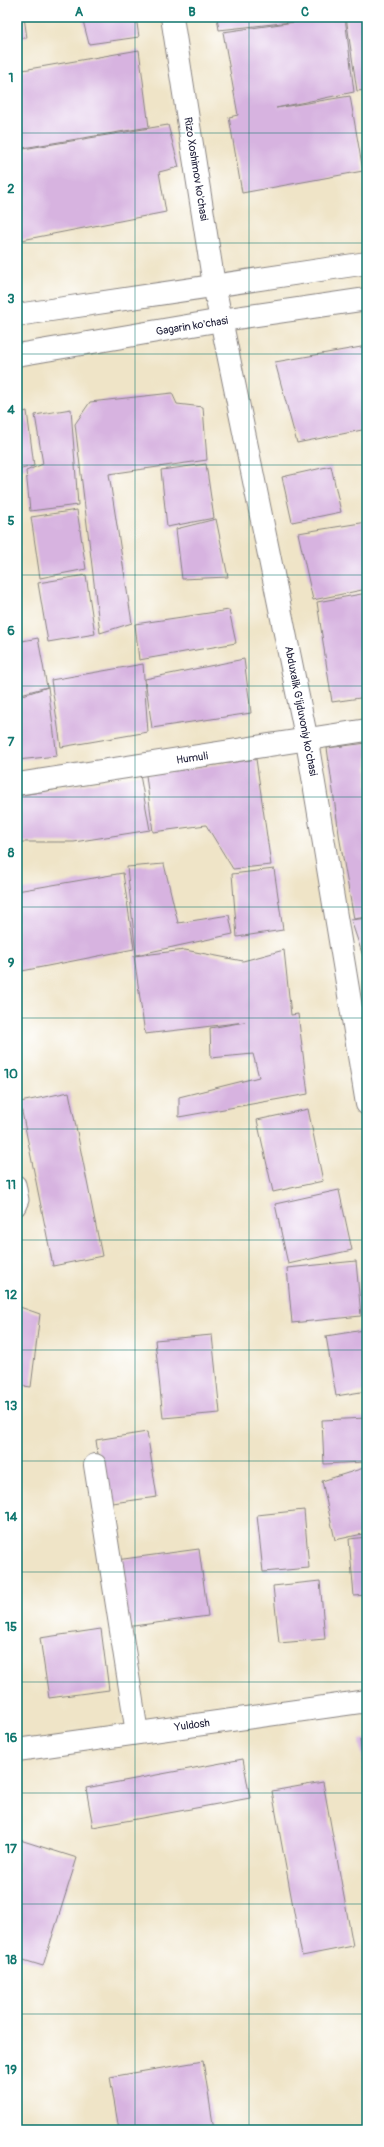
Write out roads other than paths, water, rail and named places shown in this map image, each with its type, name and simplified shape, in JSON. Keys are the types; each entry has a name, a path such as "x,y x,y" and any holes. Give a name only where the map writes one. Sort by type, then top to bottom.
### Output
{"street":[{"name":"Rizo Xoshimov ko'chasi","path":"172,17 214,286 222,320"},
{"path":"17,314 367,263"},
{"name":"Gagarin ko'chasi","path":"17,354 222,320 367,299"},
{"name":"Abduxalik G'ijduvoniy ko'chasi","path":"222,320 308,741 367,1104"},
{"name":"Humuli","path":"17,784 308,741 367,730"},
{"path":"95,1464 137,1733"},
{"name":"Yuldosh","path":"17,1750 367,1701"}],"lane":[{"path":"17,1184 20,1200 17,1206"}]}
